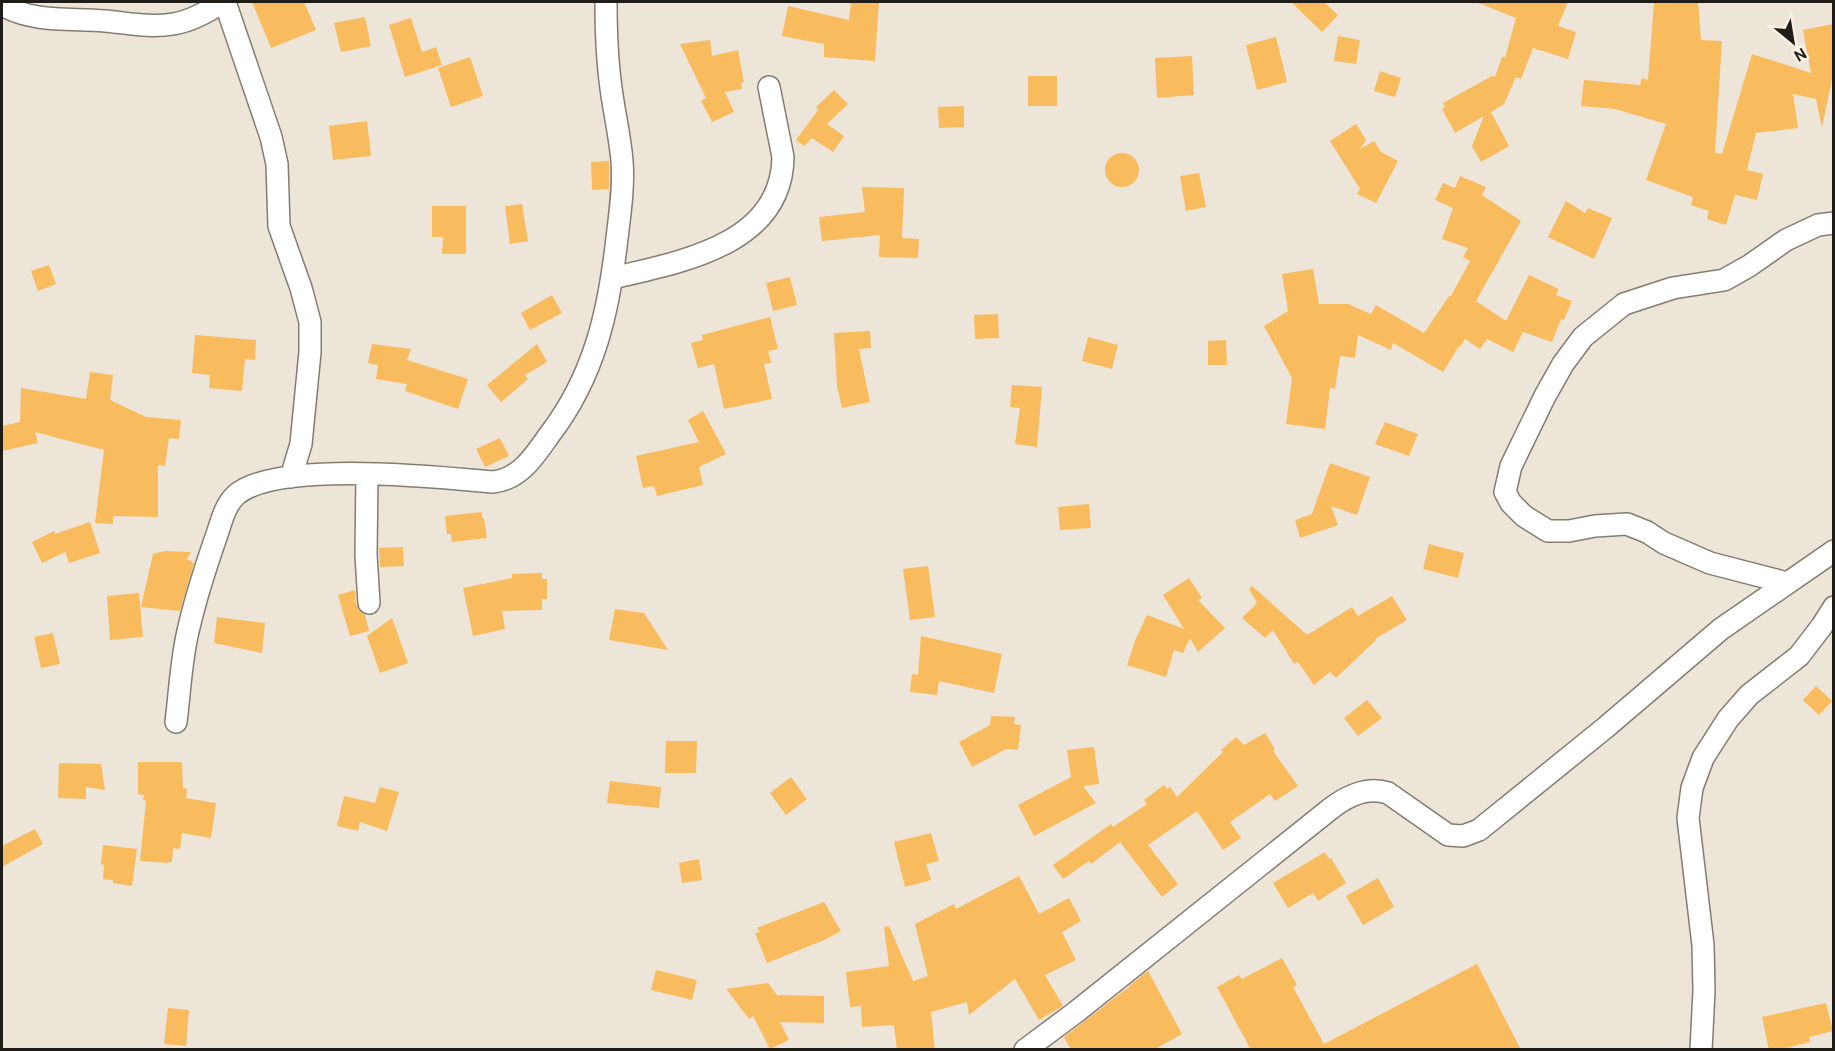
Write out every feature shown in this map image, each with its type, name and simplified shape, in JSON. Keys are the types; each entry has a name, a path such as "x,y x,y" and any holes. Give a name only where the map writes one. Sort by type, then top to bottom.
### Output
{"street":[{"path":"2,5 44,19 105,21 153,26 177,24 224,2 272,137 277,164 279,225 310,322 310,352 301,444 291,477"},
{"path":"176,722 188,629 199,586 227,506 243,490 268,480 330,473 493,482 504,480 521,471 568,409 582,384 602,331 613,279 622,174 621,149 607,58 606,2"},
{"path":"613,279 676,262 716,248 745,232 766,212 777,192 783,167 769,87"},
{"path":"1787,583 1710,563 1627,524 1569,531 1548,531 1524,516 1511,503 1505,492 1511,466 1545,396 1563,364 1583,337 1624,304 1673,288 1724,280 1786,240 1818,225 1833,223"},
{"path":"301,444 330,473"},
{"path":"366,474 366,555 369,603"},
{"path":"1025,1050 1345,799 1366,792 1386,792 1448,835 1463,836 1479,830 1605,728 1721,629 1833,551"},
{"path":"1701,1050 1704,991 1703,945 1688,818 1692,788 1703,758 1728,719 1749,695 1799,656 1833,607"}],"building":[{"path":"252,2 304,2 316,30 271,48"},
{"path":"851,2 879,2 875,61 824,57 824,44 782,36 788,6 849,20"},
{"path":"1291,2 1324,2 1338,15 1322,32"},
{"path":"1476,2 1568,2 1558,26 1576,32 1568,59 1533,48 1521,79 1516,77 1504,104 1491,112 1509,146 1481,162 1472,146 1484,116 1455,133 1442,109 1445,107 1443,103 1492,76 1495,77 1502,57 1505,58 1516,18"},
{"path":"1654,2 1698,2 1701,40 1722,41 1715,153 1722,154 1752,54 1811,73 1803,30 1833,24 1833,74 1822,128 1816,99 1793,94 1798,128 1756,133 1747,170 1763,174 1757,200 1735,195 1726,225 1707,219 1709,211 1691,205 1693,197 1646,180 1666,124 1615,109 1581,106 1584,80 1640,85 1642,78 1648,80"},
{"path":"365,17 371,46 341,52 334,23"},
{"path":"411,18 422,52 436,47 442,65 405,77 389,25"},
{"path":"1338,36 1360,40 1356,64 1334,61"},
{"path":"1276,37 1287,82 1257,90 1246,45"},
{"path":"710,40 712,56 738,50 744,82 741,83 742,89 725,92 734,112 712,122 701,101 706,98 680,44"},
{"path":"1192,56 1194,95 1157,98 1155,58"},
{"path":"470,57 483,96 451,107 438,68"},
{"path":"1380,71 1401,78 1395,97 1374,91"},
{"path":"1028,76 1057,76 1057,106 1028,106"},
{"path":"834,90 848,104 827,124 844,136 833,152 812,138 804,146 796,140 818,110 816,107"},
{"path":"964,106 964,127 939,128 938,107"},
{"path":"367,121 371,156 333,160 329,126"},
{"path":"1356,124 1366,140 1360,149 1374,141 1381,152 1398,161 1376,203 1357,194 1360,189 1330,141"},
{"path":"1122,153 1134,158 1139,170 1134,182 1122,187 1110,182 1105,170 1110,158"},
{"path":"609,161 609,189 592,190 591,162"},
{"path":"1199,173 1206,207 1186,211 1180,176"},
{"path":"1460,176 1486,187 1482,195 1521,221 1476,301 1506,321 1529,275 1559,289 1556,295 1572,301 1564,320 1561,319 1552,342 1523,332 1513,352 1487,339 1480,349 1465,339 1443,372 1393,343 1391,350 1358,335 1355,358 1340,356 1335,389 1330,388 1325,429 1286,424 1292,378 1264,326 1288,311 1282,274 1313,269 1319,304 1348,304 1371,314 1376,305 1424,333 1451,296 1470,261 1463,257 1468,248 1442,239 1453,208 1435,200 1443,183 1455,188"},
{"path":"862,187 904,188 902,238 919,239 918,258 879,257 880,235 822,241 819,217 865,212"},
{"path":"1566,201 1585,213 1588,208 1612,218 1594,259 1548,237"},
{"path":"522,204 528,241 510,244 505,206"},
{"path":"432,206 466,206 466,254 442,254 443,237 432,237"},
{"path":"49,265 56,284 38,291 31,271"},
{"path":"790,277 797,305 773,311 766,283"},
{"path":"552,295 562,313 530,330 521,313"},
{"path":"998,314 999,338 975,339 974,315"},
{"path":"770,317 778,349 768,351 771,363 764,364 772,399 724,409 714,364 698,368 691,343 703,340 702,335"},
{"path":"870,331 871,348 859,349 870,402 842,408 837,386 834,333"},
{"path":"195,335 256,340 255,360 245,359 242,391 209,388 210,375 192,373"},
{"path":"1088,337 1118,345 1112,369 1082,361"},
{"path":"1226,340 1227,365 1208,365 1208,341"},
{"path":"372,344 411,349 407,360 468,379 458,409 405,391 407,384 376,379 378,365 368,363"},
{"path":"537,344 547,362 525,375 528,379 501,402 487,385"},
{"path":"90,372 113,375 110,400 146,417 181,420 179,439 169,438 165,466 158,465 158,517 113,516 113,524 95,523 104,450 35,432 38,443 2,451 2,426 20,422 21,388 86,399"},
{"path":"1012,385 1042,387 1037,447 1015,444 1020,408 1010,407"},
{"path":"703,411 726,454 699,467 703,485 657,496 654,486 643,488 636,456 699,442 688,420"},
{"path":"1385,422 1418,434 1409,456 1375,444"},
{"path":"500,438 509,456 485,467 476,449"},
{"path":"1330,463 1370,477 1357,515 1331,506 1338,525 1300,538 1295,520 1312,514"},
{"path":"1089,504 1091,528 1060,530 1058,507"},
{"path":"482,512 487,538 452,542 451,534 447,534 445,516"},
{"path":"90,522 100,553 69,563 65,552 42,563 32,542 54,531 55,534"},
{"path":"1429,544 1464,553 1458,578 1423,569"},
{"path":"403,547 404,566 380,567 379,548"},
{"path":"165,551 191,552 187,559 194,563 180,611 141,607 153,554"},
{"path":"928,566 935,617 910,620 903,569"},
{"path":"542,573 542,579 547,579 547,599 542,599 542,610 502,611 505,629 473,636 463,588 512,578 512,574"},
{"path":"1189,578 1202,598 1198,600 1225,628 1198,652 1190,638 1183,653 1174,650 1166,677 1127,665 1147,615 1184,629 1163,595"},
{"path":"1252,586 1307,635 1352,607 1358,616 1392,596 1407,620 1375,639 1336,678 1330,672 1314,685 1298,662 1294,664 1273,630 1265,638 1242,618 1257,603 1249,589"},
{"path":"355,590 356,604 365,615 369,631 350,636 338,595"},
{"path":"139,593 143,637 110,640 107,596"},
{"path":"615,609 644,613 668,650 609,640"},
{"path":"217,617 265,623 262,653 214,643"},
{"path":"392,618 408,663 380,673 367,636"},
{"path":"53,633 60,664 41,668 34,637"},
{"path":"921,636 1002,654 994,693 939,681 937,695 910,692 912,674 918,675"},
{"path":"1816,686 1832,701 1819,715 1803,700"},
{"path":"1367,700 1382,718 1358,736 1344,718"},
{"path":"991,716 1015,717 1014,724 1021,725 1018,750 1006,749 972,767 959,742 990,725"},
{"path":"1265,733 1275,749 1273,751 1298,786 1275,801 1270,794 1230,822 1241,838 1223,850 1197,811 1148,845 1178,884 1162,897 1120,842 1091,864 1089,861 1063,879 1053,865 1111,824 1113,827 1147,804 1144,800 1164,785 1167,789 1170,787 1177,797 1236,737 1244,745"},
{"path":"666,741 697,741 696,773 665,773"},
{"path":"1094,747 1099,784 1083,786 1096,803 1034,836 1018,805 1071,777 1067,750"},
{"path":"138,762 182,762 183,788 187,789 186,798 216,803 211,838 182,833 180,849 173,848 172,862 140,861 146,801 143,800 144,795 138,794"},
{"path":"59,763 101,764 105,790 86,787 86,799 58,798"},
{"path":"791,777 807,799 786,815 770,793"},
{"path":"610,781 661,787 659,808 607,803"},
{"path":"380,787 399,792 387,831 360,822 358,831 337,826 344,796 375,803"},
{"path":"35,829 43,844 2,867 2,846"},
{"path":"931,833 939,861 926,864 931,880 905,887 894,842"},
{"path":"103,845 137,849 132,886 103,879 104,865 101,864"},
{"path":"1325,852 1346,883 1318,901 1313,893 1288,908 1273,883"},
{"path":"699,859 702,880 682,883 679,863"},
{"path":"1019,876 1039,914 1069,898 1081,921 1062,932 1076,960 1045,975 1063,1006 1039,1020 1015,979 969,1015 967,1002 931,1012 935,1050 897,1050 894,1025 862,1027 861,1006 850,1007 846,972 889,966 884,927 889,926 913,981 928,976 915,924 954,904 956,909"},
{"path":"1378,878 1394,907 1363,925 1346,896"},
{"path":"824,902 841,931 767,963 755,933 760,932 757,928"},
{"path":"1282,958 1297,985 1293,987 1324,1044 1477,964 1521,1050 1251,1050 1217,987 1239,975 1242,979"},
{"path":"656,970 697,980 692,1000 651,990"},
{"path":"1148,971 1182,1034 1153,1050 1071,1050 1064,1037"},
{"path":"768,983 777,995 824,996 824,1023 780,1022 789,1040 770,1049 753,1016 749,1019 726,989"},
{"path":"1826,1003 1833,1031 1809,1037 1810,1042 1769,1050 1762,1017"},
{"path":"168,1008 189,1010 186,1046 164,1044"}]}
